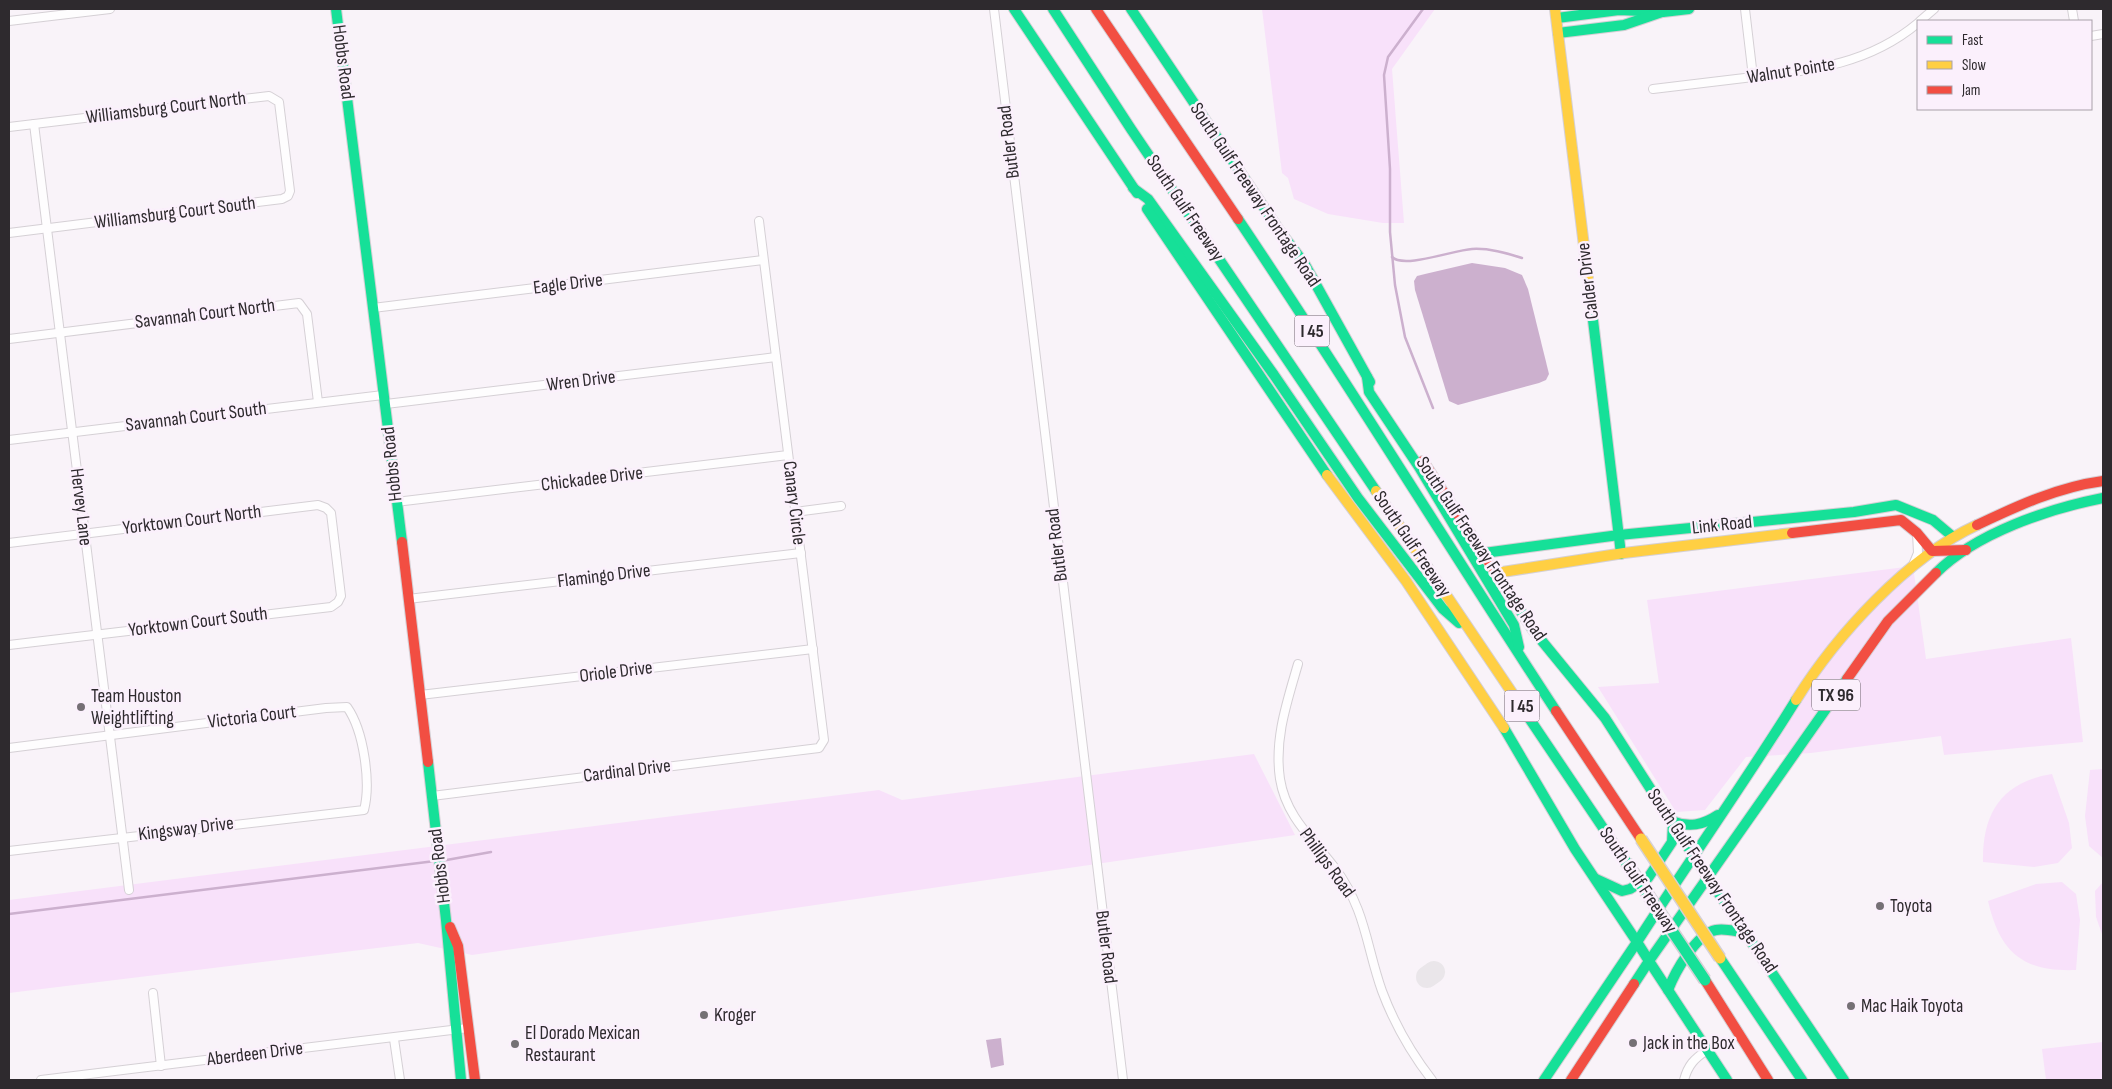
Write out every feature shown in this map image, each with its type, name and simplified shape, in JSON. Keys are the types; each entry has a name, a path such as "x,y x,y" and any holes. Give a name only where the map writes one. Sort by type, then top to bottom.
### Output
{"main road":[{"name":"Hobbs Road","path":"336,9 432,796 461,1080"},
{"path":"1014,9 1254,370 1343,498 1406,581 1488,701 1594,877 1727,1080"},
{"name":"South Gulf Freeway","path":"1053,9 1131,129 1705,980 1768,1080"},
{"name":"South Gulf Freeway","path":"1096,9 1329,356 1522,658 1802,1080"},
{"name":"South Gulf Freeway Frontage Road","path":"1131,9 1279,230 1304,263 1367,377 1533,630 1605,718 1693,855 1844,1080"},
{"path":"1556,13 1619,10 1663,12 1689,9"},
{"path":"1558,33 1624,25 1663,12"},
{"name":"Calder Drive","path":"1556,13 1621,554"},
{"path":"1133,188 1148,199 1274,375 1358,498 1443,609 1480,644"},
{"path":"1367,377 1369,392 1419,467 1514,625 1522,658"},
{"name":"TX 96","path":"1637,942 1798,697 1855,621 1912,566 1952,536 2030,500 2088,483 2103,482"},
{"name":"TX 96","path":"1650,961 1888,621 1944,565 1966,550 2023,520 2064,506 2103,498"},
{"name":"Link Road","path":"1484,553 1619,535 1896,505 1925,515 1952,536"},
{"name":"Link Road","path":"1496,573 1621,554 1901,520 1917,533 1932,551"},
{"path":"1932,551 1966,550"},
{"path":"1594,877 1607,886 1622,891 1630,890 1648,878 1672,842 1672,822 1692,826 1707,823 1725,810"},
{"name":"Hobbs Road","path":"446,920 458,946 475,1080"},
{"path":"1668,990 1680,964 1710,931 1718,929 1747,933"},
{"path":"1544,1080 1637,942"},
{"path":"1571,1080 1650,961"}],"street":[{"path":"9,22 110,9"},
{"name":"Butler Road","path":"994,9 1123,1080"},
{"path":"1745,9 1753,77"},
{"name":"Walnut Pointe","path":"1921,20 1932,11"},
{"name":"Walnut Pointe","path":"1653,89 1813,70 1844,63 1886,45 1917,23"},
{"name":"Williamsburg Court North","path":"9,128 269,96 279,102 285,144"},
{"name":"Hervey Lane","path":"34,124 129,890"},
{"name":"Williamsburg Court South","path":"9,233 282,199 288,196 290,191 285,144"},
{"name":"Canary Circle","path":"759,221 824,740 822,746"},
{"name":"Eagle Drive","path":"373,308 763,260"},
{"name":"Savannah Court North","path":"9,339 299,303 307,314 318,402"},
{"name":"Wren Drive","path":"385,399 776,357"},
{"name":"Savannah Court South","path":"9,440 318,402 385,399"},
{"name":"Chickadee Drive","path":"396,502 788,455"},
{"name":"Yorktown Court North","path":"9,543 318,505 326,508 331,513 337,554"},
{"path":"795,512 841,506"},
{"path":"1734,524 1736,539"},
{"path":"1912,566 1918,553 1917,533"},
{"name":"Flamingo Drive","path":"408,599 800,553"},
{"name":"Yorktown Court South","path":"9,645 331,607 338,602 341,596 337,554"},
{"name":"Oriole Drive","path":"420,696 813,650"},
{"name":"Phillips Road","path":"1298,664 1278,741 1278,762 1286,801 1294,818 1335,868 1356,903 1365,926 1382,991 1395,1022 1412,1053 1432,1080"},
{"name":"Victoria Court","path":"9,748 346,707 354,718 363,754 368,796 364,810"},
{"name":"Cardinal Drive","path":"432,796 822,746"},
{"name":"Kingsway Drive","path":"9,851 364,810"},
{"path":"152,993 161,1066"},
{"name":"Aberdeen Drive","path":"40,1080 394,1039 468,1028"},
{"path":"394,1039 400,1080"},
{"path":"1684,1080 1688,1067 1695,1058 1707,1050"}],"shaded area":[{"path":"1262,9 1435,9 1392,69 1404,223 1383,223 1328,214 1294,199 1288,178 1282,173"},
{"path":"1472,263 1505,268 1522,275 1528,289 1549,374 1546,380 1539,383 1458,405 1449,401 1415,290 1414,281 1417,276"},
{"path":"1913,566 1926,659 2071,638 2083,742 1944,755 1941,736 1811,753 1746,757 1705,810 1676,812 1598,687 1659,683 1647,600"},
{"path":"1254,754 1295,835 472,955 418,943 9,993 9,900 879,790 902,800"},
{"path":"2103,769 2103,858 2089,846 2085,816 2090,770"},
{"path":"2052,774 2069,823 2072,848 2058,863 2034,867 1983,862 1986,829 1998,803 2007,793 2020,784 2034,778"},
{"path":"2062,882 2076,894 2080,920 2076,970 2057,970 2042,967 2028,963 2017,956 1999,934 1988,901 2036,884"},
{"path":"2103,882 2103,937 2096,917 2095,891"},
{"path":"1001,1038 1004,1065 991,1068 986,1040"},
{"path":"2103,1042 2103,1080 2046,1080 2042,1049"}],"waterway":[{"path":"1423,9 1388,57 1384,75 1390,169 1390,232 1395,285 1405,337 1433,408"},
{"path":"1392,257 1407,261 1464,250 1485,249 1522,258"},
{"path":"441,861 491,852"},
{"path":"9,914 435,861"}],"taxiway":[{"path":"1427,977 1434,972"}],"traffic: fast":[{"path":"336,9 402,542"},
{"path":"1014,9 1137,193"},
{"path":"1053,9 1131,129 1376,491"},
{"path":"1131,9 1279,230 1304,263 1370,382"},
{"path":"1557,18 1619,10 1663,12 1689,9"},
{"path":"1558,33 1624,25 1662,12"},
{"path":"1133,188 1148,199 1274,375 1358,498 1443,609 1459,623"},
{"path":"1147,209 1327,475"},
{"path":"1238,219 1319,341 1556,711"},
{"path":"1590,295 1621,554"},
{"path":"1367,377 1369,392 1419,467 1514,625 1519,647"},
{"path":"1936,573 1971,546 2014,525 2059,509 2103,498"},
{"path":"1484,553 1619,535 1854,512 1896,505 1933,520 1952,536"},
{"path":"1496,573 1533,630 1605,718 1693,855 1844,1080"},
{"path":"1796,700 1637,942 1649,961 1847,679"},
{"path":"1527,715 1626,862"},
{"path":"1504,728 1575,849 1637,942 1544,1080"},
{"path":"428,762 446,920 461,1080"},
{"path":"1672,821 1690,825 1707,821 1718,815"},
{"path":"1596,879 1622,891 1630,889 1648,878 1672,842 1673,823"},
{"path":"1626,862 1705,980"},
{"path":"1668,990 1687,955 1708,933 1724,929 1747,933"},
{"path":"1720,958 1802,1080"},
{"path":"1634,984 1649,961 1727,1080"}],"traffic: slow":[{"path":"1555,9 1590,295"},
{"path":"1327,475 1406,581 1504,728"},
{"path":"1376,491 1527,715"},
{"path":"1796,700 1831,650 1875,600 1925,557 1951,539 1977,525"},
{"path":"1496,573 1624,553 1792,533"},
{"path":"1641,839 1720,958"}],"traffic: jam":[{"path":"1096,9 1238,219"},
{"path":"1423,461 1496,573"},
{"path":"1977,525 2023,504 2054,493 2103,481"},
{"path":"1792,533 1901,520 1917,533 1932,551 1966,550"},
{"path":"402,542 428,762"},
{"path":"1847,679 1888,621 1936,573"},
{"path":"1556,711 1641,839"},
{"path":"450,927 458,946 475,1080"},
{"path":"1705,980 1768,1080"},
{"path":"1571,1080 1634,984"}],"place":[{"name":"Team Houston Weightlifting","path":"81,707"},
{"name":"Toyota","path":"1880,906"},
{"name":"Mac Haik Toyota","path":"1851,1006"},
{"name":"Kroger","path":"704,1015"},
{"name":"Jack in the Box","path":"1633,1043"},
{"name":"El Dorado Mexican Restaurant","path":"515,1044"}]}
